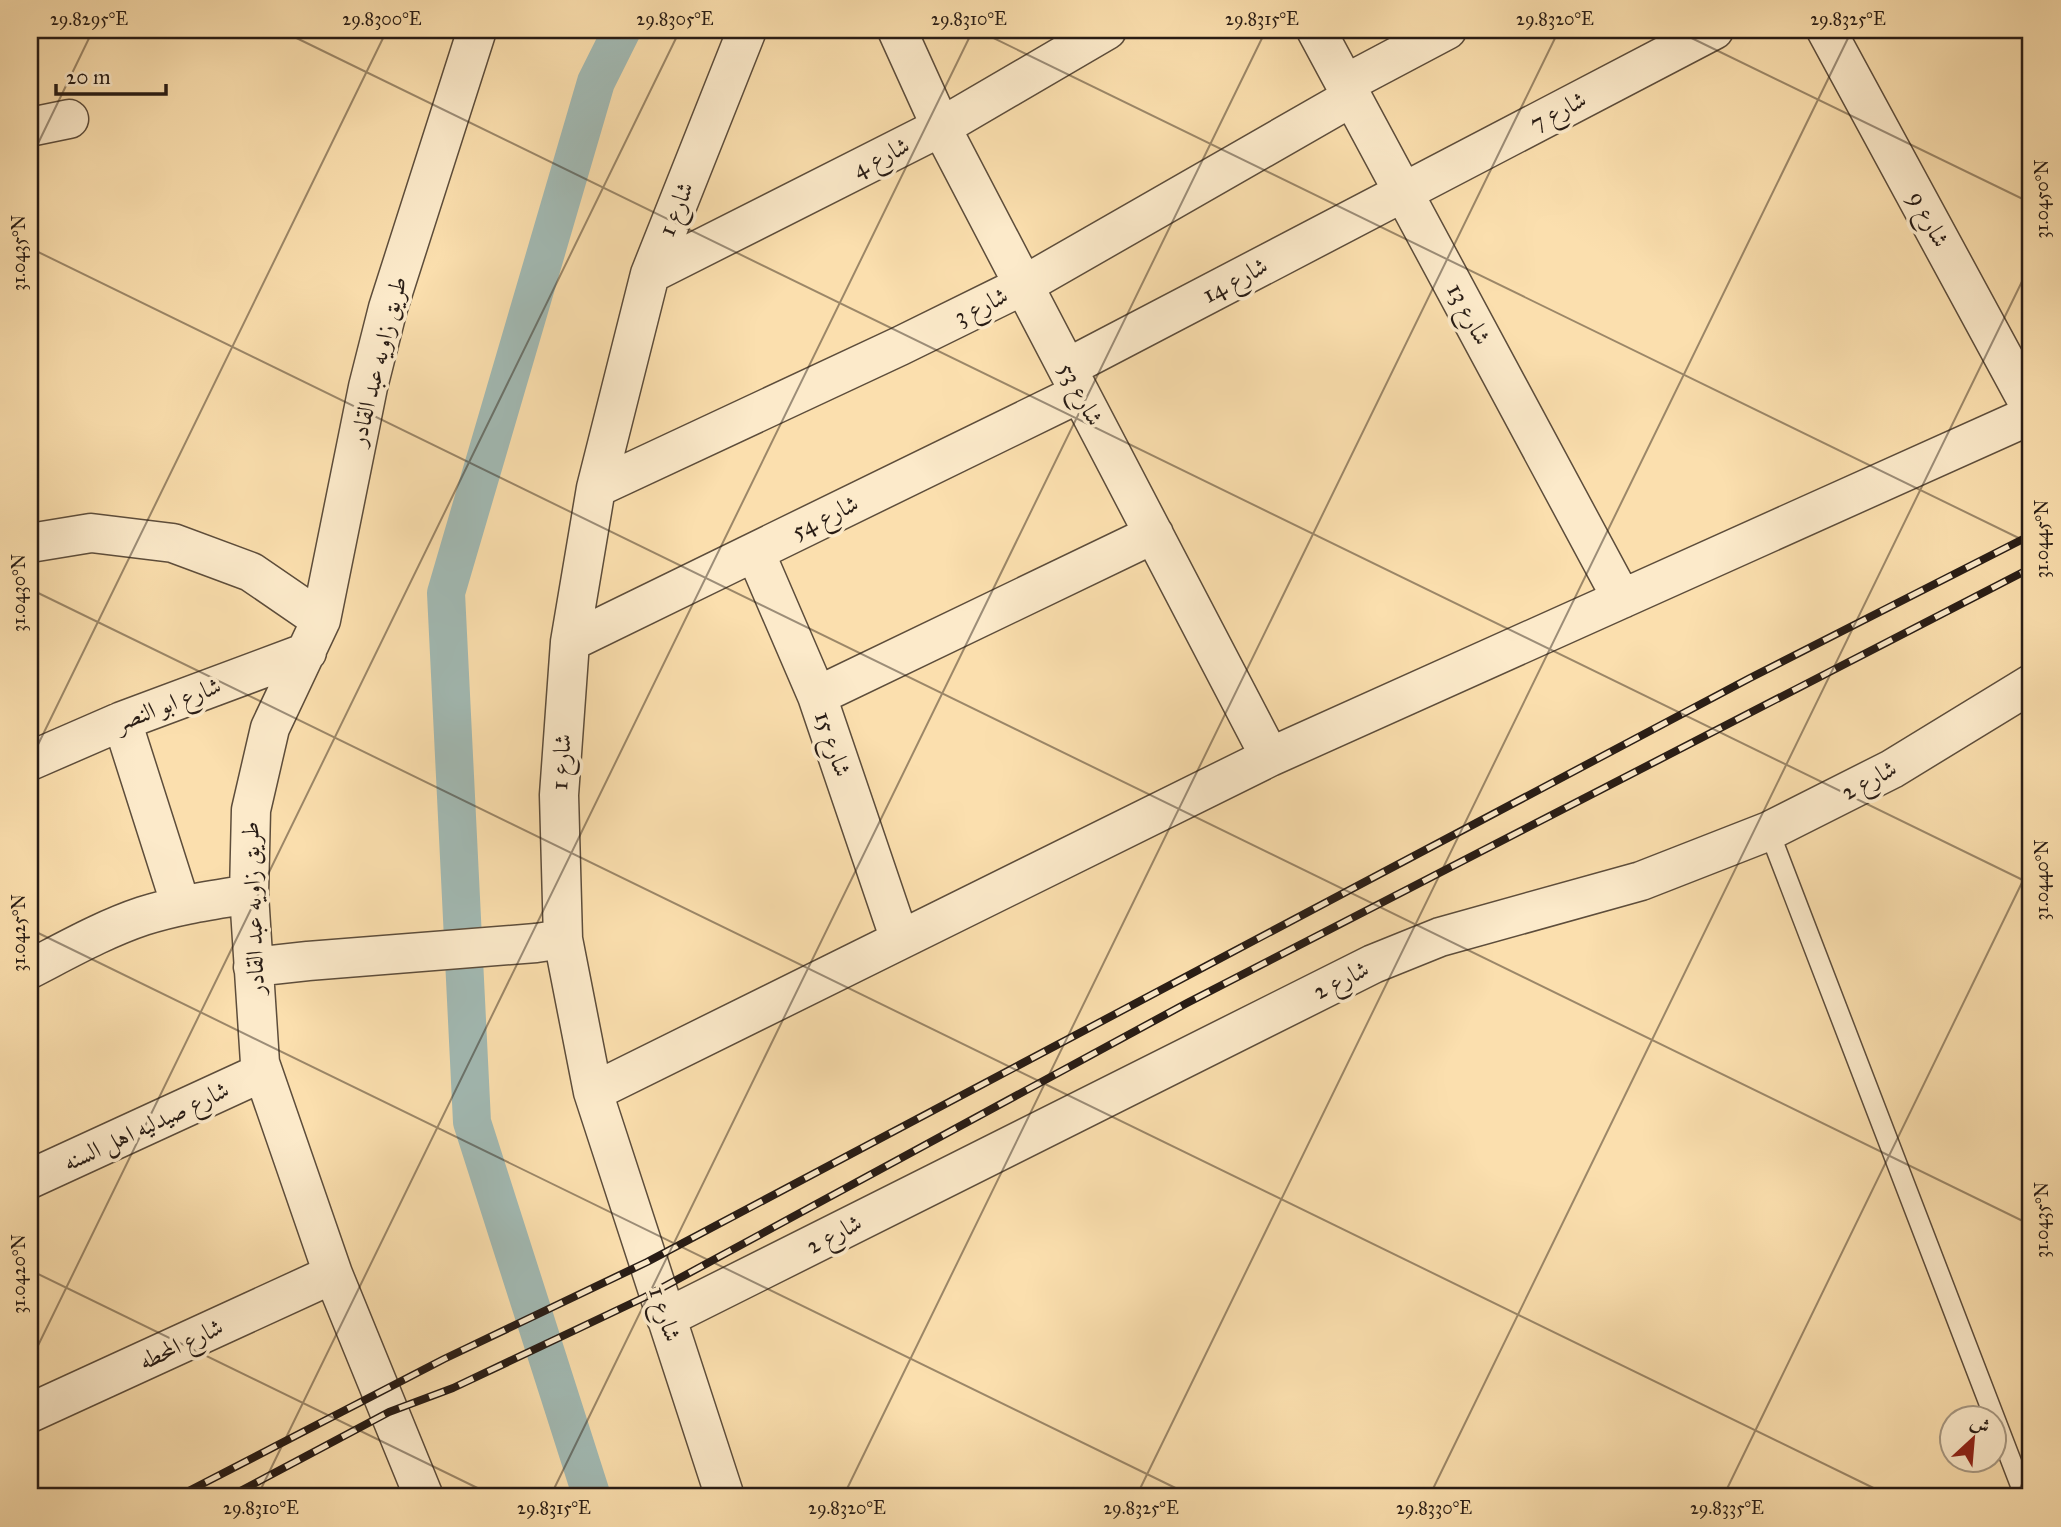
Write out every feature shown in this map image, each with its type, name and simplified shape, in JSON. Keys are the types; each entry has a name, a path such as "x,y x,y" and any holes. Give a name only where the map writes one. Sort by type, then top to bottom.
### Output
{"street":[{"name":"طريق زاويه عبد القادر","path":"417,1495 333,1275 260,1063 249,894 251,810 270,728 314,636 368,387 388,308 477,30"},
{"name":"شارع 1","path":"725,1497 593,1093 550,941 570,642 596,488 650,274 747,30"},
{"name":"شارع 53","path":"897,30 941,127 1270,757"},
{"name":"شارع 4","path":"650,274 941,127 1107,30"},
{"name":"شارع 13","path":"1316,30 1622,598"},
{"name":"شارع 3","path":"596,488 1024,285 1447,30"},
{"name":"شارع 7","path":"1403,191 1714,30"},
{"name":"شارع 9","path":"1826,30 2031,408"},
{"path":"30,127 69,119"},
{"name":"شارع 14","path":"1074,380 1403,191"},
{"name":"شارع 54","path":"570,642 755,552 1074,380"},
{"path":"593,1093 1270,757 2031,415"},
{"path":"30,543 91,533 173,543 251,572 314,636"},
{"path":"817,696 1154,534"},
{"name":"شارع 15","path":"755,552 817,696 900,940"},
{"name":"شارع ابو النصر","path":"30,761 314,636"},
{"name":"شارع 2","path":"666,1318 1373,964 1440,937 1641,881 1769,831 1892,769 2031,684"},
{"path":"122,721 181,906"},
{"path":"30,969 103,932 141,917 181,906 249,894"},
{"path":"253,967 550,941"},
{"name":"شارع صيدليه اهل السنه","path":"30,1179 263,1072"},
{"name":"شارع المحطه","path":"30,1413 333,1275"}],"lane":[{"path":"1769,831 2025,1497"}],"waterway":[{"path":"592,1497 472,1122 446,593 596,82 622,30"}],"railway":[{"path":"177,1497 444,1359 647,1262 1750,678 2031,535"},
{"path":"229,1497 389,1412 453,1388 645,1297 1187,1003 2031,568"}]}
